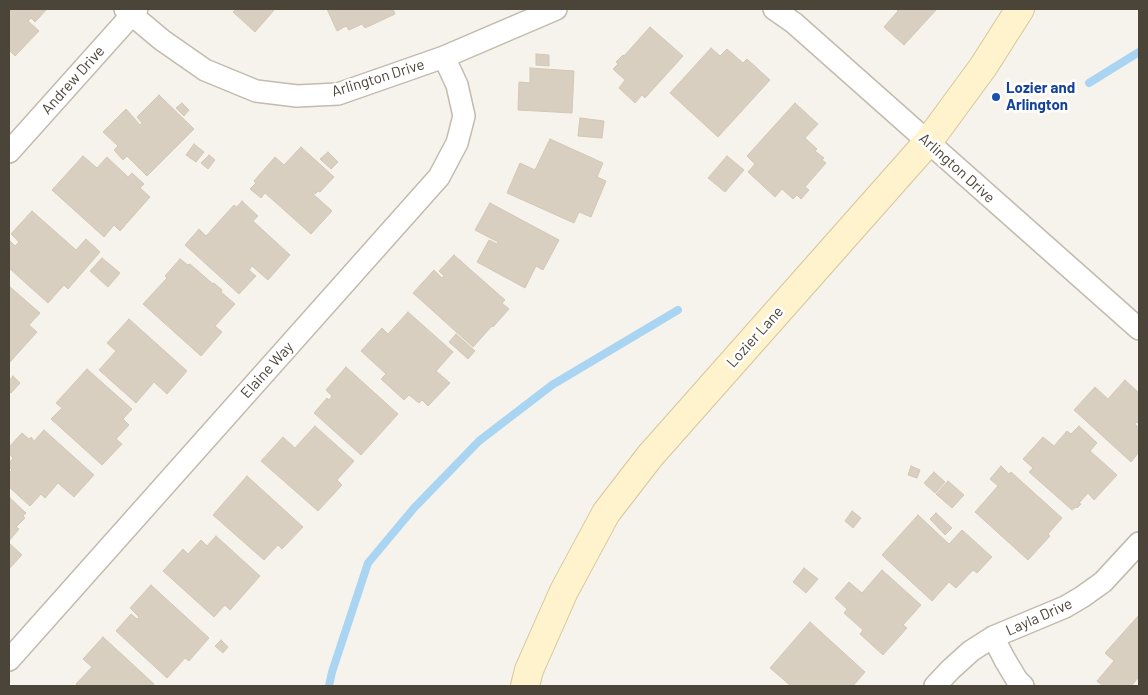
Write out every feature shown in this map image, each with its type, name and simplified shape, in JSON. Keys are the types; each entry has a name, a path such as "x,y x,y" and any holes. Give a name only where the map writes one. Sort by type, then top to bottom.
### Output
{"main road":[{"name":"Lozier Lane","path":"525,686 529,670 564,592 606,513 650,456 928,142 984,67 1020,9"}],"street":[{"name":"Arlington Drive","path":"131,11 162,40 205,70 256,90 297,96 338,94 444,57 556,9"},
{"name":"Arlington Drive","path":"774,9 794,23 1139,329"},
{"name":"Andrew Drive","path":"9,152 131,11"},
{"name":"Elaine Way","path":"9,660 439,177 457,143 464,116 457,85 444,57"},
{"name":"Layla Drive","path":"935,686 971,651 993,637 1065,607 1082,597 1102,582 1139,543"},
{"path":"993,637 1017,680 1023,686"}],"building":[{"path":"9,9 47,9 35,22 31,18 28,21 39,31 15,56 9,50"},
{"path":"236,9 275,9 255,32 233,12"},
{"path":"327,9 393,9 395,14 365,28 362,24 349,30 346,26 337,31"},
{"path":"896,9 937,9 904,45 884,27 898,11"},
{"path":"650,27 683,56 645,98 642,95 635,103 619,88 625,80 613,69 618,64 616,62 624,56"},
{"path":"711,48 720,56 727,49 743,63 747,59 770,80 718,137 670,93"},
{"path":"536,54 549,55 549,66 536,65"},
{"path":"530,68 574,71 572,113 518,110 519,82 530,83"},
{"path":"159,95 194,129 147,176 127,156 123,160 114,150 118,146 103,132 126,109 140,125 142,123 137,117"},
{"path":"182,103 189,110 184,116 176,108"},
{"path":"795,103 818,124 805,138 817,149 815,151 824,158 822,160 826,163 805,187 809,190 801,199 797,195 793,199 782,189 775,197 748,172 755,164 747,156"},
{"path":"580,118 604,121 602,138 578,136"},
{"path":"550,139 603,163 597,177 606,181 591,217 579,212 574,223 507,193 520,163 535,170"},
{"path":"194,144 204,152 196,162 186,155"},
{"path":"301,147 334,177 320,192 318,191 315,194 312,192 332,211 311,234 265,193 261,198 250,189 256,183 254,181 275,157 284,165"},
{"path":"328,152 338,162 331,169 320,159"},
{"path":"209,155 215,160 208,169 201,163"},
{"path":"83,156 97,168 107,157 128,177 132,173 144,184 140,188 150,197 120,231 114,225 104,237 52,190"},
{"path":"727,156 744,170 725,192 708,178"},
{"path":"242,201 258,216 253,221 290,255 268,280 252,266 249,270 256,276 239,294 185,245 199,229 206,236 234,205 237,207"},
{"path":"490,203 559,240 543,270 536,266 525,288 477,262 489,240 497,244 498,242 475,230"},
{"path":"32,211 76,250 86,239 100,252 68,289 64,285 48,303 9,268 9,240 15,246 19,242 11,234"},
{"path":"454,255 505,300 502,303 509,309 473,347 413,293 434,270 442,278 444,276 439,271"},
{"path":"102,258 120,273 108,287 90,271"},
{"path":"180,259 188,265 190,264 214,283 235,304 215,326 222,332 201,356 143,304 167,278 165,276"},
{"path":"9,286 40,313 29,325 37,332 10,362 9,361"},
{"path":"408,312 453,352 436,371 450,383 428,406 422,400 419,403 409,395 404,400 381,379 386,374 361,351 382,328 388,334"},
{"path":"129,319 187,371 167,394 154,382 136,403 99,370 116,351 107,343"},
{"path":"456,334 475,351 468,359 449,342"},
{"path":"346,367 398,414 361,455 314,413 327,398 329,400 332,396 326,390"},
{"path":"87,369 132,409 123,419 129,425 116,439 122,444 102,465 51,419 62,408 56,403"},
{"path":"13,376 20,383 11,393 9,391 9,381"},
{"path":"1125,380 1139,393 1139,424 1137,422 1135,424 1139,428 1139,452 1131,462 1074,410 1095,387 1108,399"},
{"path":"315,426 354,461 337,480 342,485 318,511 261,461 283,437 295,448"},
{"path":"1079,426 1097,443 1090,451 1117,475 1094,500 1088,493 1079,503 1081,504 1072,510 1029,472 1033,468 1023,459 1043,437 1054,446 1067,431 1071,434"},
{"path":"44,430 94,475 74,497 58,483 45,498 41,494 30,506 9,487 9,473 12,470 9,467 9,463 13,458 9,454 9,447 22,433 29,439 31,437 34,441"},
{"path":"911,466 920,470 917,478 908,475"},
{"path":"1001,466 1009,474 1011,472 1062,518 1048,534 1050,536 1028,560 975,512 998,486 990,479"},
{"path":"934,472 945,482 935,493 924,483"},
{"path":"247,476 303,527 282,549 278,545 264,560 213,515"},
{"path":"948,481 964,495 952,508 936,494"},
{"path":"9,497 26,513 23,516 25,518 16,527 19,529 9,541"},
{"path":"852,511 861,518 853,528 845,521"},
{"path":"936,513 952,528 945,535 930,519"},
{"path":"918,515 949,544 962,530 992,557 977,573 973,570 956,588 949,582 932,601 882,555"},
{"path":"216,536 260,576 230,610 225,605 214,617 163,571 183,549 188,554 201,540 207,546"},
{"path":"9,543 22,555 9,569"},
{"path":"804,568 818,579 806,593 793,582"},
{"path":"882,570 921,605 903,625 907,628 883,655 860,634 863,630 844,613 847,609 835,598 849,582 862,593"},
{"path":"151,585 209,638 189,661 185,658 167,678 116,631 131,614 137,619 139,617 130,608"},
{"path":"1139,615 1139,677 1131,686 1103,686 1097,681 1114,661 1105,653"},
{"path":"810,622 865,672 853,686 791,686 770,668"},
{"path":"103,637 154,684 152,686 79,686 76,684 92,667 83,659"},
{"path":"221,640 228,647 223,653 215,646"}],"waterway":[{"path":"1089,83 1139,52"},
{"path":"329,686 368,563 414,508 479,441 552,385 678,310"}],"place":[{"name":"Lozier and Arlington","path":"996,97"}]}
